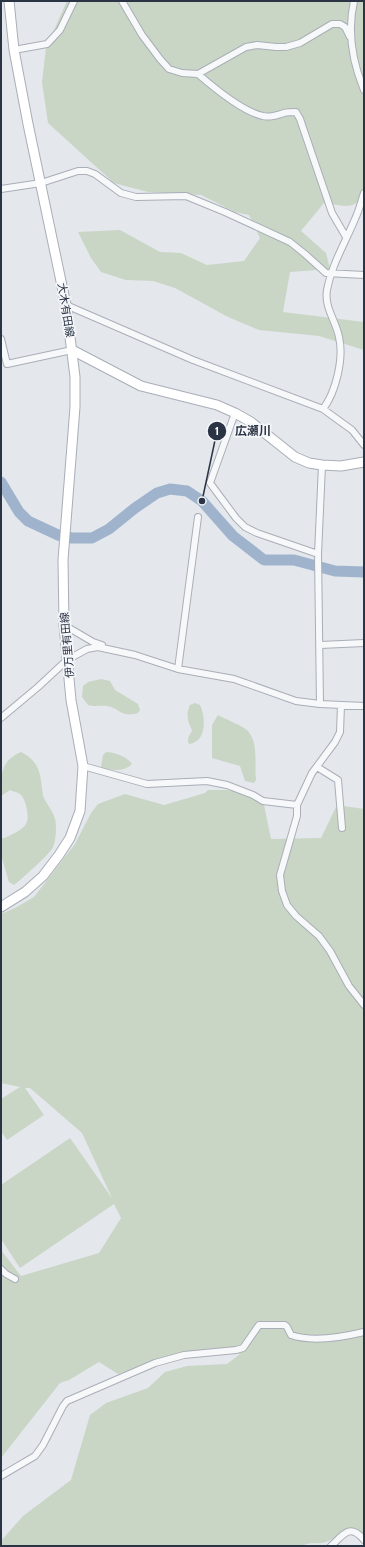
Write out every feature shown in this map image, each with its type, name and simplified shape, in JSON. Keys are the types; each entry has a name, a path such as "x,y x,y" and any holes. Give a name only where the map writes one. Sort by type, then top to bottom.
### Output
{"main road":[{"name":"大木有田線","path":"9,1 14,50 66,305 72,350 141,386 217,405 234,413 250,422 295,457 308,463 341,466 364,462"},
{"name":"伊万里有田線","path":"1,907 25,892 43,876 70,838 80,811 83,766 71,700 64,625 63,560 75,407 75,377 72,350"}],"street":[{"path":"14,50 47,44 60,30 74,1"},
{"path":"122,1 142,36 160,59 169,68 182,74 198,74 246,47 258,45 286,47 300,43 332,24 340,24 345,27 350,37"},
{"path":"354,1 350,37 354,62 364,90"},
{"path":"198,74 212,87 250,112 263,116 274,116 285,112 296,112 300,119 332,213 346,237"},
{"path":"1,189 41,183 78,171 87,171 95,174 122,193 136,197 186,196 225,212 290,242 326,273 364,275"},
{"path":"323,409 332,394 340,362 340,338 327,301 327,292 331,274 355,219 364,193"},
{"path":"66,305 194,360 323,409 352,430 364,445"},
{"path":"1,339 6,364 72,350"},
{"path":"234,413 210,483 236,518 245,527 257,533 318,554"},
{"path":"320,704 318,554 322,465"},
{"path":"178,669 198,517"},
{"path":"64,625 93,642 178,669 234,679 296,700 320,704 364,706"},
{"path":"320,645 364,643"},
{"path":"1,718 67,660 87,649 98,647 109,648"},
{"path":"341,705 340,732 317,767 297,805 297,816 280,874 282,891 287,905 296,916 319,936 330,951 349,986 364,1004"},
{"path":"83,766 147,784 207,781 227,785 263,801 297,805"},
{"path":"317,767 338,780 342,828"},
{"path":"1,1269 6,1274 15,1278"},
{"path":"1,1476 35,1456 43,1445 67,1401 155,1363 184,1355 243,1348 259,1324 285,1325 291,1335 299,1338 328,1337 364,1332"},
{"path":"331,1546 350,1531 354,1530 364,1540"}],"green space":[{"path":"67,1 364,1 364,193 356,203 352,205 342,206 324,203 301,231 326,253 330,269 290,272 283,312 364,322 364,350 319,336 259,330 228,317 175,288 153,281 126,280 101,272 91,258 78,232 120,230 160,252 181,253 207,265 244,261 260,238 249,215 235,212 201,195 148,192 114,183 48,123 42,82 46,48"},
{"path":"101,679 110,681 115,690 138,704 140,710 138,713 124,714 107,706 88,705 82,697 83,686 88,682"},
{"path":"195,703 200,705 202,710 204,728 199,739 189,744 188,739 192,730 188,720 188,711 190,705"},
{"path":"218,715 246,729 251,736 255,748 256,780 254,783 245,781 240,766 212,758 212,725"},
{"path":"21,752 28,756 36,765 40,775 43,795 54,816 56,831 52,849 34,868 14,885 9,882 1,855 1,838 5,838 24,826 27,821 28,814 25,802 19,794 10,790 1,796 1,782 5,764"},
{"path":"106,752 121,755 128,759 132,764 121,770 101,767 103,755"},
{"path":"208,790 226,790 247,793 264,805 271,839 321,838 337,805 364,809 364,1535 357,1530 348,1528 326,1542 302,1546 1,1546 1,1541 23,1516 71,1480 90,1415 106,1403 148,1388 165,1372 187,1366 227,1364 240,1354 186,1353 118,1374 99,1362 69,1380 60,1383 1,1458 1,1250 21,1276 99,1253 121,1218 114,1204 20,1268 1,1239 1,1185 70,1138 112,1198 82,1133 30,1088 25,1088 44,1115 7,1140 1,1131 1,1099 20,1087 1,1083 1,914 34,897 75,844 91,813 98,804 125,794 164,805 205,793"}],"waterway":[{"path":"1,482 19,512 28,521 58,535 72,538 92,538 109,529 157,493 170,489 187,491 202,501 233,536 264,560 294,560 335,571 364,572"}],"place":[{"name":"広瀬川","path":"202,501"}]}
